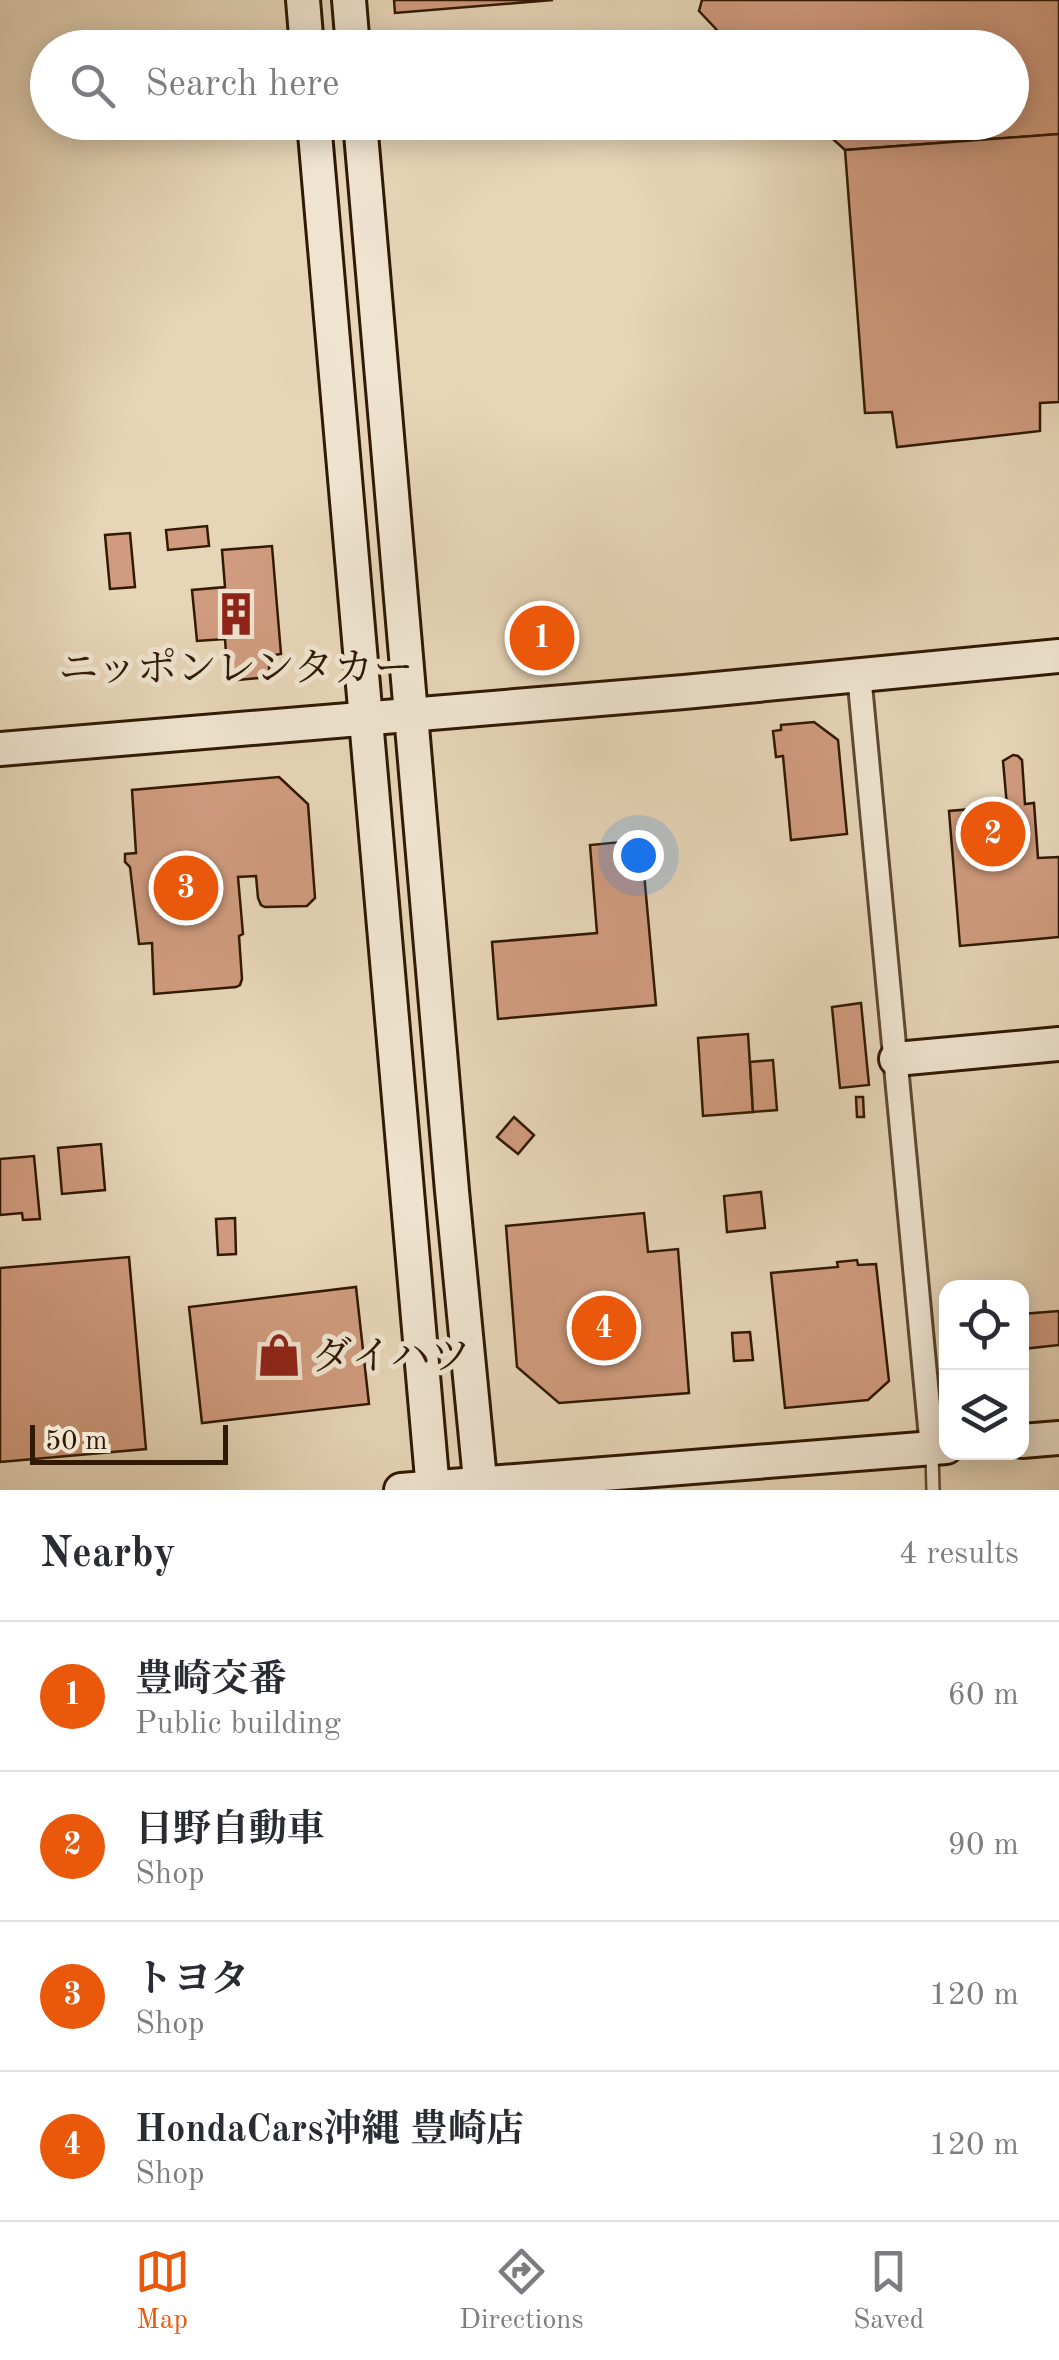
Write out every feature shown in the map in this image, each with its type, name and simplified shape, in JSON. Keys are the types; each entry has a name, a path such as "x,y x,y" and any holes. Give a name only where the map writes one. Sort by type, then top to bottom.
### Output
{"street":[{"path":"303,0 306,30"},
{"path":"348,0 351,30"},
{"path":"316,140 422,1489 939,1448 858,674"},
{"path":"361,140 480,1486"},
{"path":"0,749 1059,656"},
{"path":"896,1059 1059,1044"},
{"path":"1029,1440 1059,1438"}],"lane":[{"path":"932,1490 939,1448"}],"building":[{"path":"394,0 553,0 395,13"},
{"path":"702,0 1059,0 1059,134 1029,136 1029,30 717,30 699,11"},
{"path":"1059,134 1059,402 1040,403 1040,431 897,447 892,412 865,413 845,150 1029,140 1029,136"},
{"path":"834,140 979,140 845,150"},
{"path":"207,526 209,546 168,550 166,530"},
{"path":"130,533 135,587 110,589 105,535"},
{"name":"ニッポンレンタカー","path":"272,546 281,654 268,656 270,677 228,681 225,639 197,641 192,590 225,587 222,550"},
{"path":"559,620 563,651 525,656 522,624"},
{"path":"814,722 838,740 847,834 791,840 783,756 776,757 773,731 781,730 781,725"},
{"path":"1013,755 1022,760 1025,804 1034,803 1038,858 1059,857 1059,937 960,946 949,811 1007,806 1003,761"},
{"path":"279,777 308,804 315,898 307,906 265,907 258,898 256,876 238,877 243,934 239,936 240,985 154,994 152,943 139,944 130,867 125,862 125,854 136,853 132,790"},
{"path":"641,840 656,1005 498,1019 492,942 597,933 590,845"},
{"path":"861,1003 869,1085 840,1088 832,1007"},
{"path":"748,1034 753,1112 703,1116 698,1038"},
{"path":"773,1060 777,1110 753,1112 750,1062"},
{"path":"856,1097 863,1097 864,1117 857,1117"},
{"path":"514,1117 534,1135 518,1154 497,1137"},
{"path":"101,1144 105,1190 62,1194 58,1148"},
{"path":"34,1156 40,1219 23,1220 22,1213 0,1215 0,1159"},
{"path":"761,1192 765,1228 727,1232 724,1196"},
{"path":"644,1213 648,1252 678,1249 689,1393 559,1403 517,1367 506,1226"},
{"path":"235,1218 236,1254 218,1255 216,1219"},
{"path":"129,1257 146,1449 0,1462 0,1268"},
{"path":"857,1260 858,1265 876,1264 889,1381 868,1400 785,1408 771,1273 838,1267 837,1262"},
{"name":"ダイハツ","path":"356,1287 369,1404 202,1423 189,1307"},
{"path":"1059,1311 1059,1345 1029,1348 1029,1313"},
{"path":"750,1332 753,1360 734,1361 732,1333"}],"place":[{"name":"ニッポンレンタカー","path":"236,614"},
{"name":"豊崎交番","path":"542,638"},
{"name":"日野自動車","path":"993,834"},
{"name":"トヨタ","path":"186,888"},
{"name":"HondaCars沖縄 豊崎店","path":"604,1328"},
{"name":"ダイハツ","path":"279,1355"}]}
